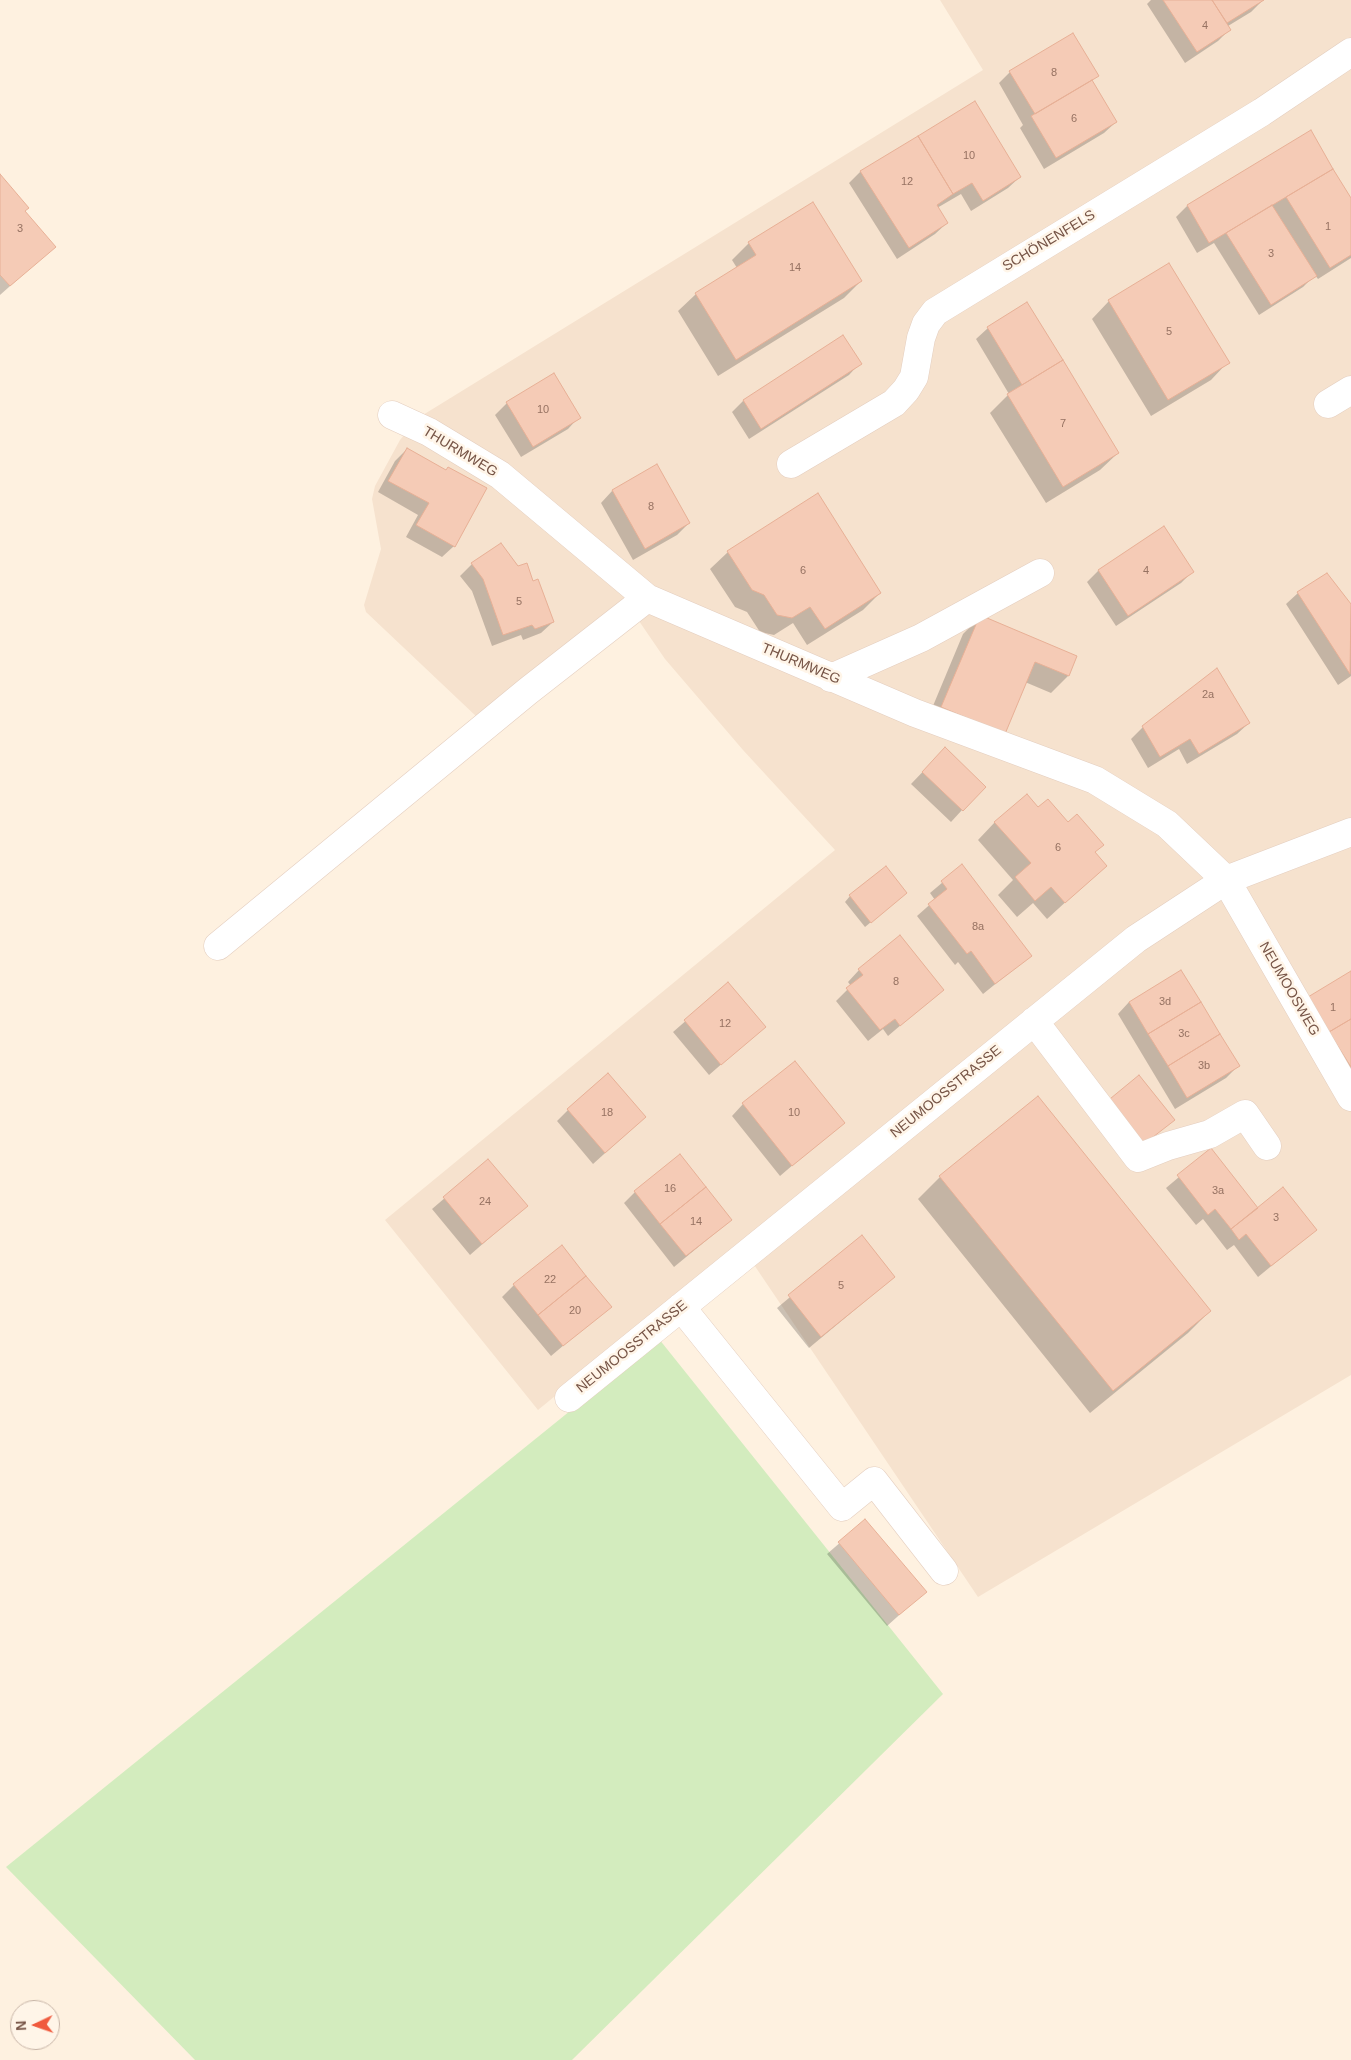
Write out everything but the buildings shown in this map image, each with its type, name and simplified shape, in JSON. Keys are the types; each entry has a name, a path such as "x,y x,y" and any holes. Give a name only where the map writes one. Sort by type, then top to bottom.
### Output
{"street":[{"name":"SCHÖNENFELS","path":"791,464 886,407 900,396 914,376 921,338 926,324 935,312 1262,112 1351,52"},
{"path":"1328,404 1351,390"},
{"name":"THURMWEG","path":"392,415 429,432 500,475 647,598 915,713 1095,780 1167,824 1226,880"},
{"path":"831,678 921,638 1040,573"},
{"path":"218,946 528,691 647,598"},
{"name":"NEUMOOSSTRASSE","path":"569,1398 1136,939 1226,880 1351,832"},
{"name":"NEUMOOSWEG","path":"1226,880 1351,1097"},
{"path":"1034,1021 1138,1158 1168,1146 1210,1134 1245,1114 1267,1146"},
{"path":"681,1307 842,1507 874,1481 944,1571"}],"shaded area":[{"path":"940,0 1351,0 1351,1375 978,1597 740,1244 538,1410 385,1220 835,850 743,750 665,659 626,602 478,718 366,612 364,605 381,549 372,499 375,486 400,440 418,418 983,70"}],"green space":[{"path":"659,1339 943,1694 572,2060 195,2060 6,1867"}]}
